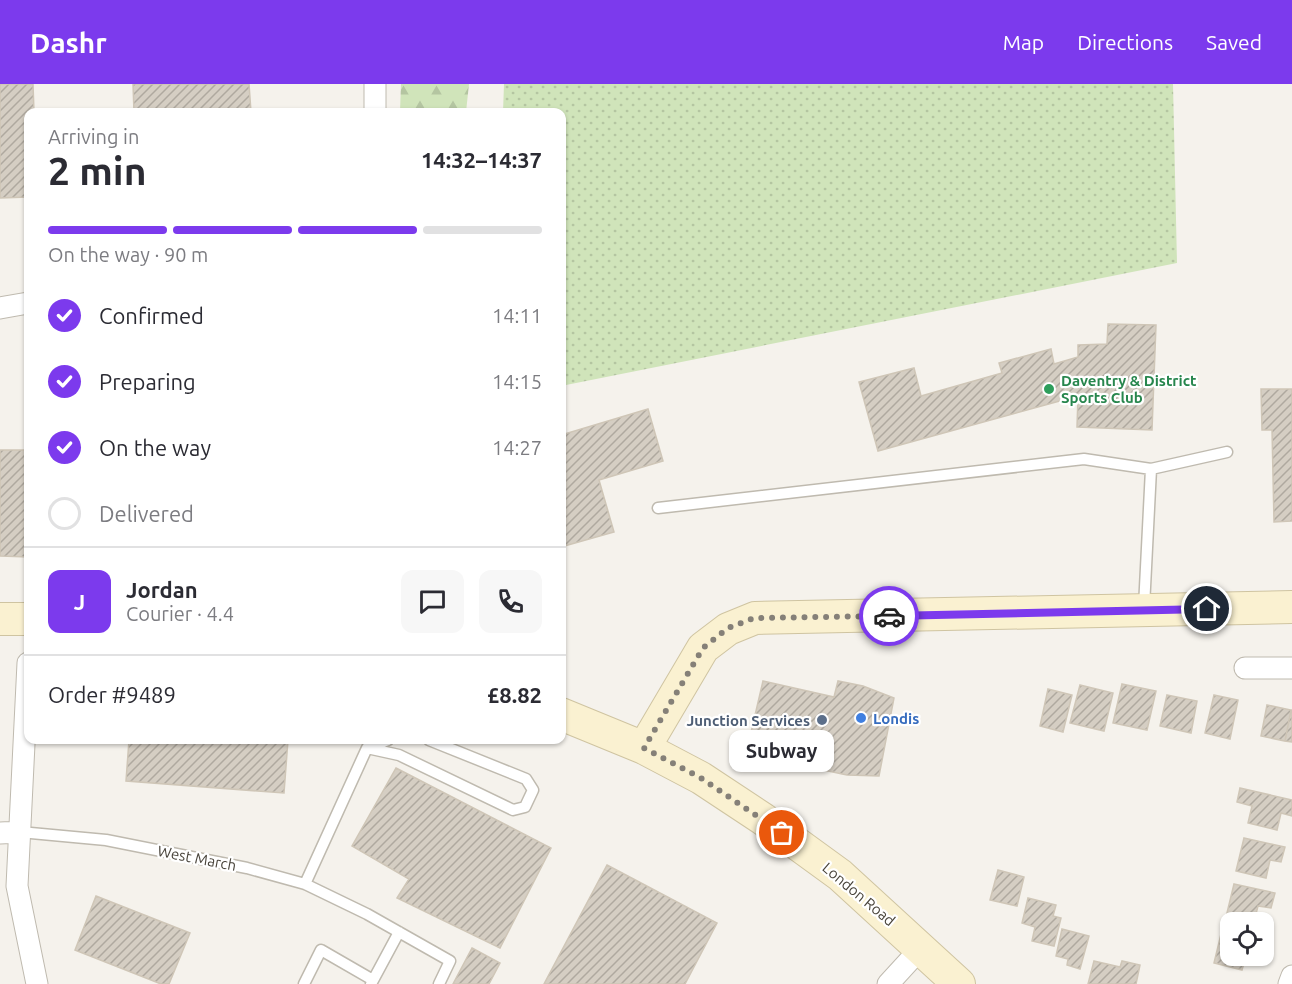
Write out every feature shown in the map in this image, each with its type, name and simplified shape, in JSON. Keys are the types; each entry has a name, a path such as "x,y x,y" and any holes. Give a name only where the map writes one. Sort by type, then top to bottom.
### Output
{"street":[{"path":"375,84 375,108"},
{"path":"0,308 24,304"},
{"path":"644,748 703,648 728,628 754,618 1292,607"},
{"path":"0,619 24,619"},
{"path":"1245,668 1292,668"},
{"path":"24,701 10,833 17,886 37,984"},
{"name":"London Road","path":"566,716 644,748 701,778 763,819 840,875 959,984"},
{"path":"888,984 921,948"},
{"path":"1289,984 1292,976"}],"lane":[{"path":"657,508 1084,459 1151,469 1227,453"},
{"path":"1144,610 1151,469"},
{"path":"304,884 367,748 378,744"},
{"path":"367,748 399,755 513,810 525,807 533,790 526,779 439,744"},
{"name":"West March","path":"10,833 106,840 247,868 304,884 366,914 450,961 439,984"},
{"path":"304,984 321,950 372,982 399,932"}],"green space":[{"path":"401,84 469,84 466,108 400,108"},
{"path":"504,84 1173,84 1177,263 566,385 566,108 503,108"}],"building":[{"path":"0,84 33,84 34,108 24,108 24,197 0,198"},
{"path":"133,84 249,84 251,108 134,108"},
{"name":"Daventry & District Sports Club","path":"1108,324 1156,325 1152,430 1077,427 1078,396 878,451 859,382 914,368 921,396 1002,373 999,363 1051,349 1054,364 1078,357 1078,345 1107,344"},
{"path":"1261,389 1292,389 1292,521 1274,522 1272,430 1262,430"},
{"path":"648,409 663,461 599,480 614,532 566,546 566,434"},
{"path":"0,450 24,450 24,557 0,556"},
{"name":"Junction Services","path":"763,681 834,697 838,681 863,686 894,698 879,776 847,775 818,769 820,757 749,741"},
{"path":"1122,684 1156,691 1147,730 1113,723"},
{"path":"1080,685 1113,693 1104,731 1070,723"},
{"path":"1048,689 1072,695 1063,732 1040,726"},
{"path":"1167,695 1197,701 1191,733 1160,726"},
{"path":"1214,695 1238,700 1230,739 1205,733"},
{"path":"1267,705 1291,710 1285,741 1261,736"},
{"path":"1292,710 1292,742 1285,741"},
{"path":"129,744 288,744 284,793 126,781"},
{"path":"396,768 551,848 500,948 397,898 409,879 352,846"},
{"path":"1240,788 1292,800 1292,816 1281,813 1277,830 1248,823 1252,806 1237,802"},
{"path":"1244,838 1285,847 1281,862 1270,860 1266,878 1236,871"},
{"path":"607,865 717,923 685,984 544,984"},
{"path":"998,870 1024,877 1017,906 990,900"},
{"path":"1234,884 1275,893 1271,908 1258,906 1256,912 1227,912"},
{"path":"96,896 190,933 169,984 161,984 75,950"},
{"path":"1028,898 1056,905 1053,916 1061,918 1054,946 1032,941 1035,927 1022,923"},
{"path":"1062,929 1089,936 1080,969 1067,965 1068,959 1056,956"},
{"path":"1220,938 1220,964 1214,963"},
{"path":"472,948 500,963 489,984 453,984"},
{"path":"1094,961 1120,967 1122,961 1140,965 1136,984 1088,984"},
{"path":"1226,966 1243,966 1242,970"}],"way so far":[{"path":"782,833 701,778 644,748 703,648 728,628 754,618 889,616"}],"place":[{"name":"Daventry & District Sports Club","path":"1049,389"},
{"name":"Londis","path":"861,718"},
{"name":"Junction Services","path":"822,720"},
{"name":"Subway","path":"782,833"}],"route":[{"path":"889,616 1207,609"}]}
